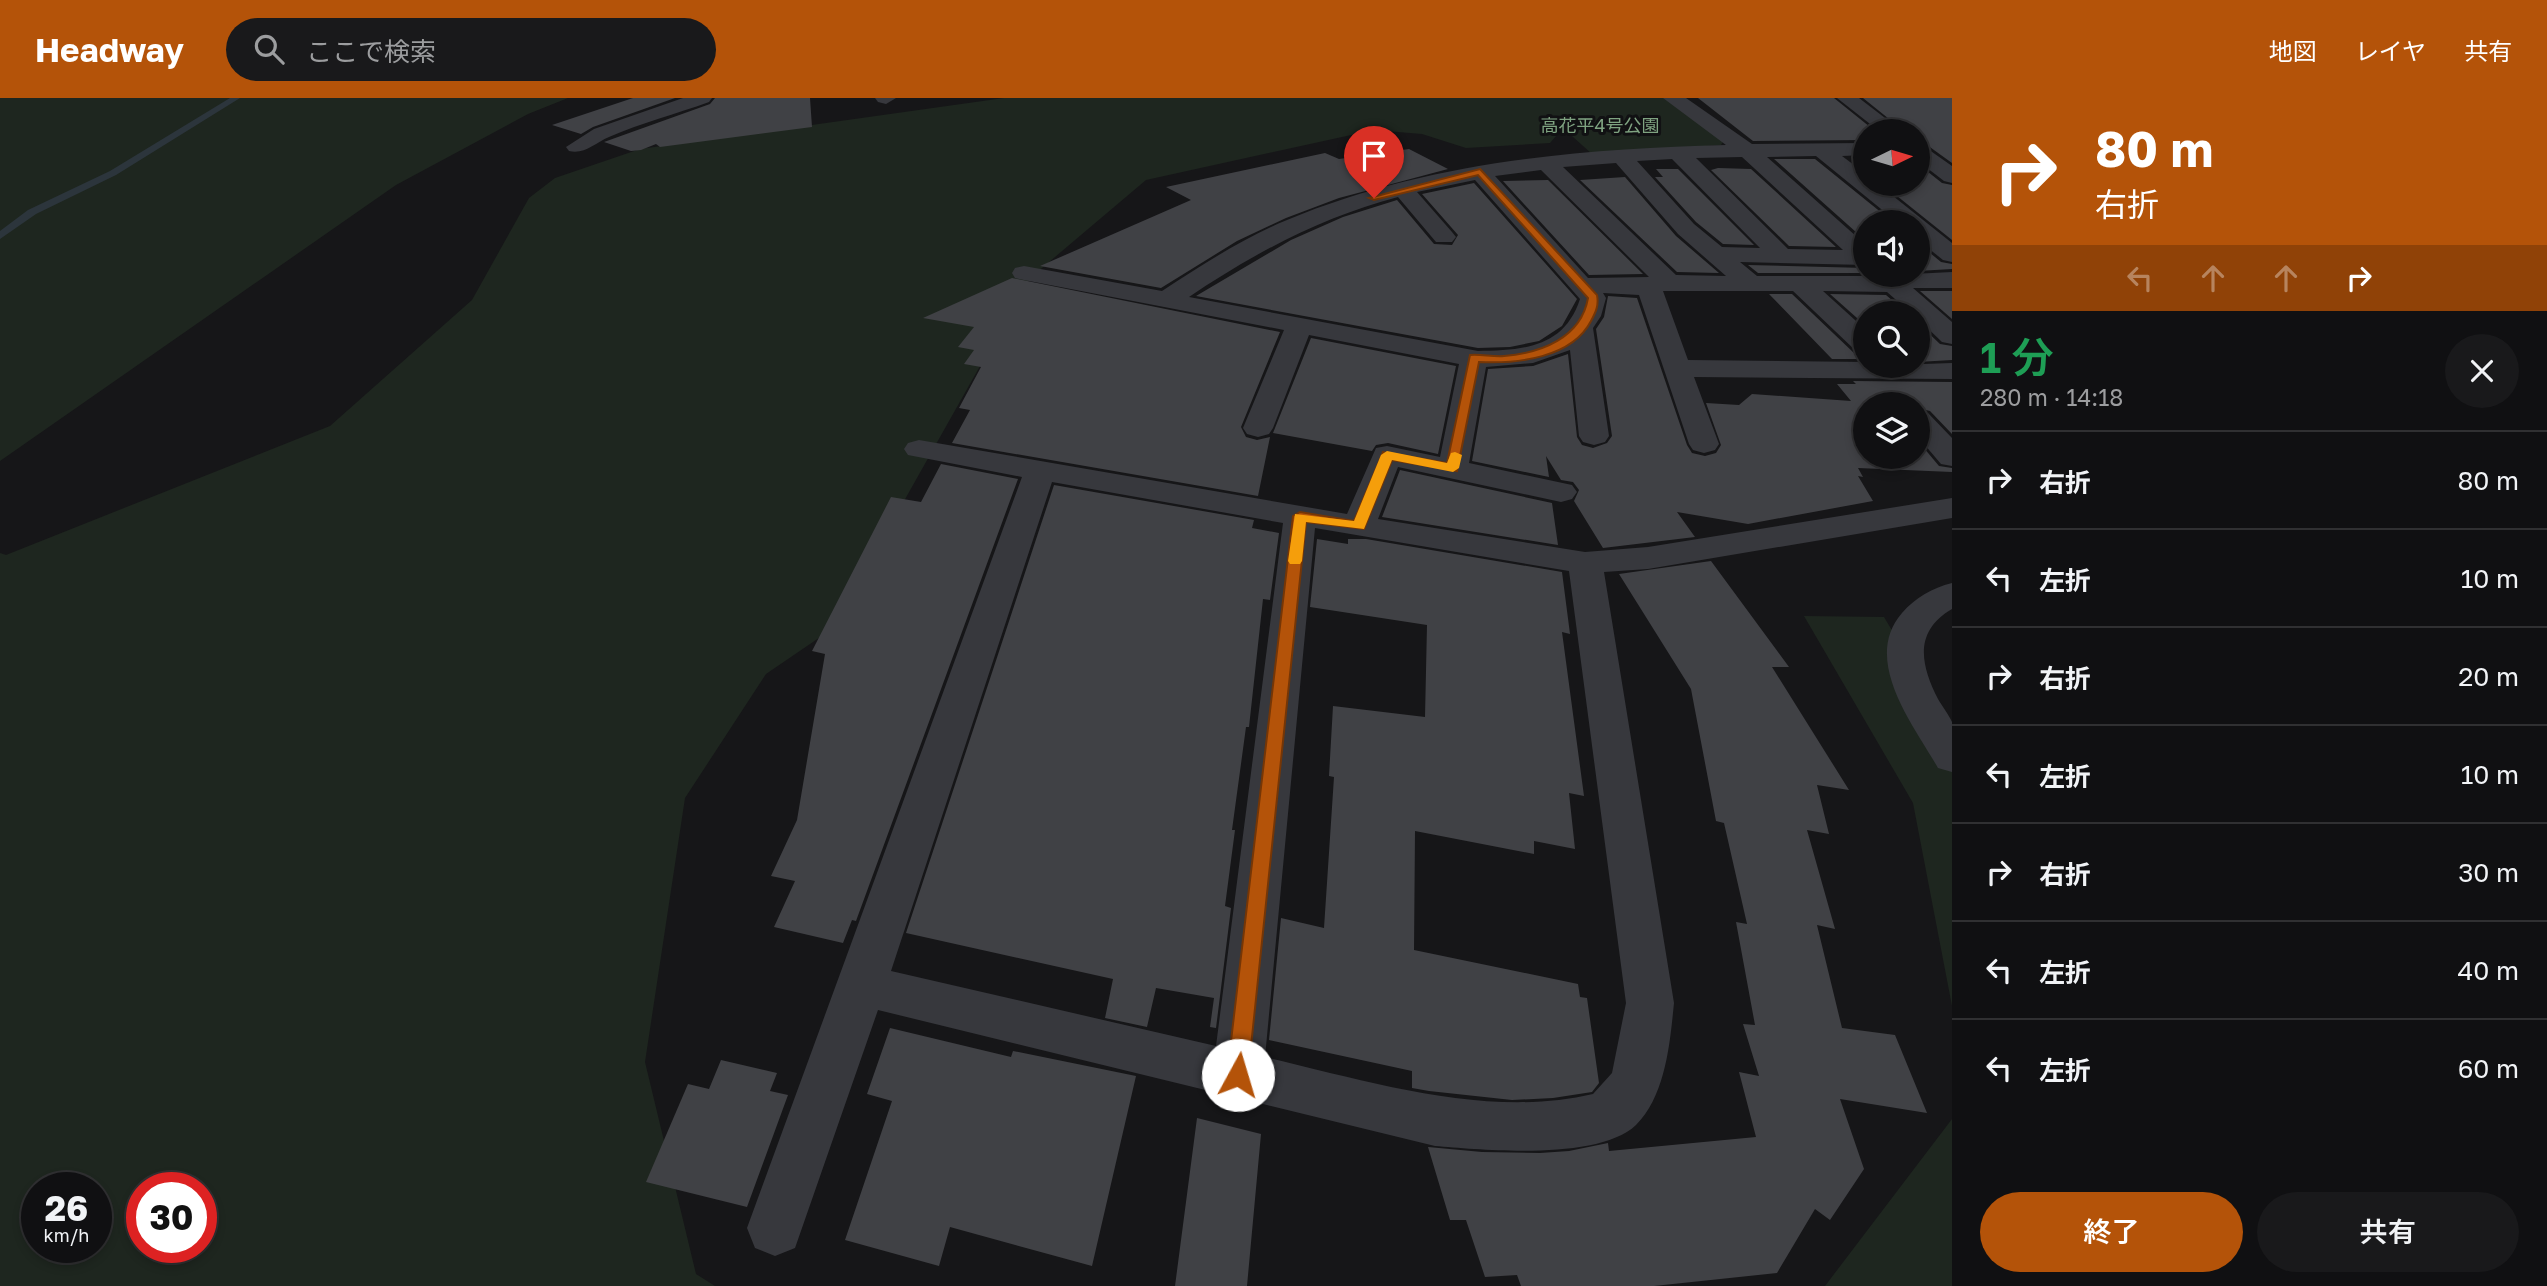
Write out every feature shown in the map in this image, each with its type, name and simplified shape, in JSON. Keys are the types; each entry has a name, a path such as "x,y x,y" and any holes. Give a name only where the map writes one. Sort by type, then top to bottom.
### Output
{"street":[{"path":"576,147 601,133 702,98"},
{"path":"1673,98 1747,150 1853,247"},
{"path":"1847,98 1876,119"},
{"path":"1930,149 1952,148"},
{"path":"1821,149 1896,210"},
{"path":"1167,300 1221,263 1298,224 1403,189 1480,172 1546,163 1678,153 1853,149"},
{"path":"1678,153 1781,255"},
{"path":"1622,157 1686,229 1749,284"},
{"path":"1930,159 1952,176"},
{"path":"1546,163 1659,284 1677,368 1704,444"},
{"path":"1024,273 1474,358 1503,359 1534,355 1567,341 1581,330 1591,311 1593,298 1480,172"},
{"path":"1403,189 1444,237"},
{"path":"1930,238 1952,255"},
{"path":"1713,254 1853,258"},
{"path":"1930,280 1952,280"},
{"path":"1583,285 1640,288 1659,284 1800,284 1853,281"},
{"path":"1800,284 1853,337"},
{"path":"1899,287 1952,336"},
{"path":"1258,428 1300,325"},
{"path":"1581,330 1594,436"},
{"path":"1453,468 1474,358"},
{"path":"1677,368 1853,364"},
{"path":"1930,369 1952,371"},
{"path":"1930,432 1952,457"},
{"path":"919,449 1585,563 1648,558 1952,508"},
{"path":"1359,526 1387,455 1561,492"},
{"path":"775,1228 1040,471"},
{"path":"1238,1075 1300,516"},
{"path":"862,985 1435,1122 1497,1126 1584,1121 1615,1110 1634,1080 1646,1039 1650,1003 1585,563"},
{"path":"1952,594 1936,600 1919,615 1908,634 1903,657 1913,687 1952,757"}],"green space":[{"path":"0,98 568,98 528,114 396,185 0,461"},
{"name":"高花平4号公園","path":"1004,98 1664,98 1724,140 1721,145 1592,154 1563,128 1550,143 1466,148 1422,134 1374,130 1146,180 1029,279 832,629 766,674 685,798 645,1062 696,1274 715,1286 0,1286 0,553 6,555 330,426 472,300 529,198 555,178 640,149"},
{"path":"1804,616 1884,617 1952,731 1952,1006 1913,803"},
{"path":"1952,1119 1952,1286 1825,1286"}],"building":[{"path":"633,98 675,98 593,127 581,134 552,125"},
{"path":"715,98 810,98 812,127 660,147 656,144 631,151 604,142 710,104"},
{"path":"1698,98 1834,98 1860,119 1853,119 1853,140 1753,141"},
{"path":"1863,98 1952,98 1952,163 1930,147 1930,119 1889,119"},
{"path":"1409,149 1448,169 1339,198 1286,218 1237,241 1161,288 1040,266 1191,200 1166,187 1325,153 1339,159"},
{"path":"1774,159 1815,159 1853,190 1853,196 1861,196 1878,210 1853,210 1853,229"},
{"path":"1656,169 1678,169 1754,245 1723,244 1696,222 1655,177 1663,177"},
{"path":"1751,169 1836,247 1789,246 1711,170"},
{"path":"1930,174 1942,183 1952,185 1952,240 1930,222 1930,210 1914,210 1897,196 1930,196"},
{"path":"1625,177 1676,236 1719,273 1677,272 1580,180"},
{"path":"1548,180 1643,274 1589,275 1503,181"},
{"path":"1474,183 1577,299 1562,326 1539,341 1510,347 1478,348 1196,296 1291,240 1343,217 1397,200 1434,244 1452,245 1458,235 1422,194"},
{"path":"1930,253 1941,262 1952,264 1952,269 1930,270"},
{"path":"1748,265 1853,268 1853,273 1758,273"},
{"path":"1012,278 1280,332 1241,427 1246,437 1257,440 1270,437 1258,496 952,443 970,410 959,408 981,367 964,364 974,350 958,347 974,327 923,318"},
{"path":"1920,291 1952,291 1952,319"},
{"path":"1769,294 1792,294 1853,352 1853,359 1832,359"},
{"path":"1830,294 1886,295 1893,301 1853,301 1853,314"},
{"path":"1608,296 1637,298 1692,453 1705,456 1716,453 1721,445 1706,403 1739,405 1752,394 1851,401 1837,384 1856,384 1853,381 1952,382 1952,434 1930,411 1930,392 1853,392 1853,469 1859,469 1863,477 1858,476 1873,501 1748,524 1677,512 1695,537 1603,548 1574,501 1579,490 1573,482 1561,480 1546,456 1549,477 1472,461 1488,369 1533,366 1568,354 1577,437 1582,445 1593,448 1607,443 1612,436 1596,329 1604,317"},
{"path":"1930,334 1940,344 1952,346 1952,360 1930,361"},
{"path":"1311,338 1456,366 1438,454 1388,443 1376,445 1372,451 1273,433"},
{"path":"1930,455 1939,466 1952,468 1952,472 1882,469 1930,469"},
{"path":"941,464 1018,479 856,921 852,920 843,943 774,927 795,881 771,876 797,820 825,654 812,651 891,497 921,502"},
{"path":"1400,470 1552,503 1558,545 1382,517"},
{"path":"1054,485 1254,520 1252,528 1279,533 1270,600 1263,599 1249,727 1246,727 1232,830 1235,830 1225,906 1231,908 1216,1028 1210,1027 1214,998 1156,988 1147,1027 1105,1018 1113,979 906,933"},
{"path":"1317,539 1348,544 1348,539 1366,539 1562,572 1570,634 1562,632 1584,796 1569,793 1575,849 1534,841 1534,854 1415,831 1414,950 1578,984 1580,997 1587,998 1599,1083 1592,1092 1512,1100 1429,1091 1412,1088 1412,1071 1269,1040 1281,918 1324,928 1334,777 1329,776 1333,706 1425,717 1427,625 1310,607"},
{"path":"1711,561 1789,667 1772,667 1849,790 1817,785 1829,834 1807,830 1835,929 1817,925 1842,1028 1895,1035 1927,1113 1840,1099 1864,1169 1830,1220 1815,1209 1777,1273 1654,1286 1521,1286 1517,1275 1485,1277 1466,1220 1450,1220 1428,1147 1482,1152 1540,1153 1569,1151 1608,1143 1609,1151 1756,1137 1739,1072 1759,1076 1743,1024 1755,1025 1736,922 1747,924 1724,823 1716,821 1691,689 1619,574"},
{"path":"890,1028 1011,1057 1013,1051 1136,1076 1092,1266 950,1227 939,1266 845,1240 892,1101 867,1094"},
{"path":"721,1060 777,1073 770,1091 788,1095 747,1207 646,1182 688,1084 709,1089"},
{"path":"1197,1118 1261,1134 1247,1286 1175,1286"}],"waterway":[{"path":"0,236 32,212 113,173 236,98"}],"slow traffic":[{"path":"1295,561 1300,516 1359,526 1387,455 1453,468 1455,455"}],"route":[{"path":"1238,1075 1300,516 1359,526 1387,455 1453,468 1474,358 1523,358 1544,352 1567,341 1581,330 1591,311 1593,298 1480,172 1397,190 1374,198"}]}
